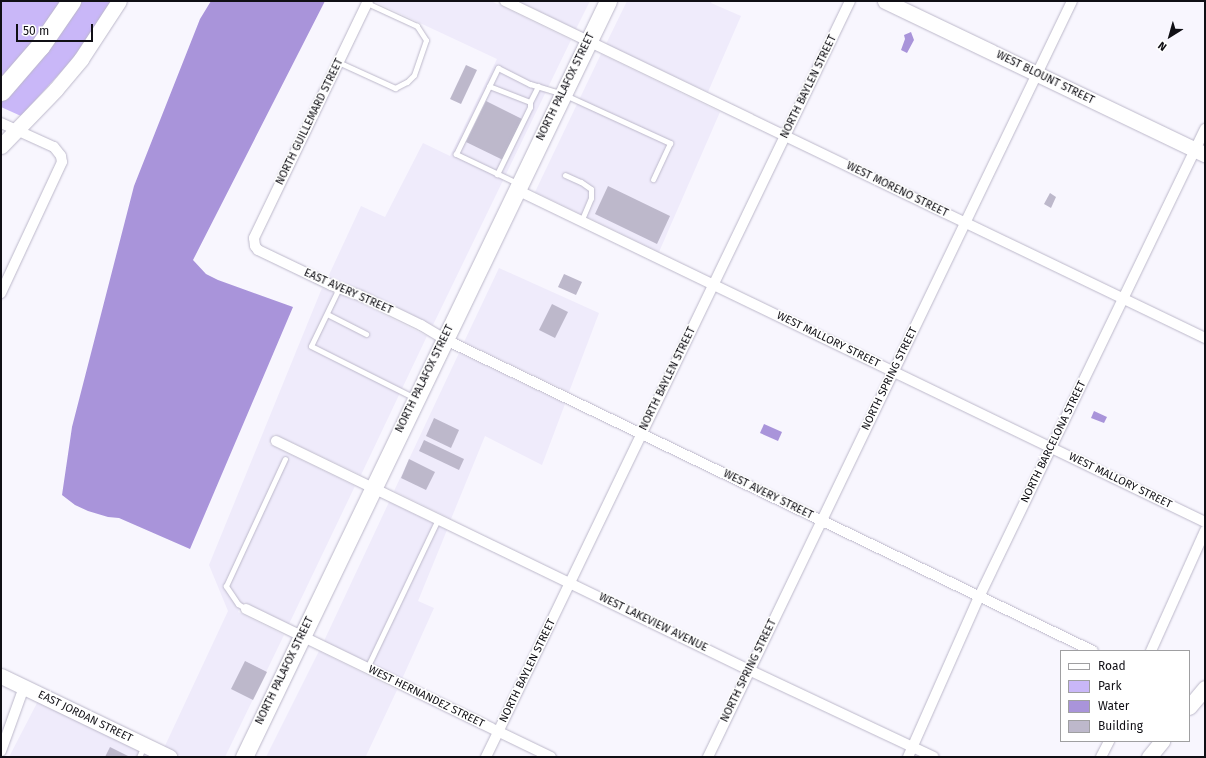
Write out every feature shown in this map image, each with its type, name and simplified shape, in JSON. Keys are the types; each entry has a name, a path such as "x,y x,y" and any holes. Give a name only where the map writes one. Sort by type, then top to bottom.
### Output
{"highway":[{"path":"1,91 40,46 71,1"}],"main road":[{"name":"NORTH PALAFOX STREET","path":"244,757 608,1"}],"street":[{"path":"1,146 56,88 81,59 119,1"},
{"name":"WEST MORENO STREET","path":"505,1 1205,338"},
{"name":"NORTH BAYLEN STREET","path":"486,757 850,1"},
{"name":"WEST BLOUNT STREET","path":"885,1 1200,152"},
{"name":"NORTH SPRING STREET","path":"708,757 1072,1"},
{"name":"NORTH GUILLEMARD STREET","path":"254,244 254,238 367,2"},
{"path":"1,123 54,147 61,156 61,168 1,293"},
{"name":"NORTH BARCELONA STREET","path":"908,757 979,597 1051,447 1123,299 1200,152 1205,129"},
{"name":"WEST MALLORY STREET","path":"518,187 581,221 1205,522"},
{"name":"EAST AVERY STREET","path":"254,244 258,250 339,288 361,296 421,325 444,339"},
{"name":"WEST AVERY STREET","path":"444,339 1090,650"},
{"name":"WEST LAKEVIEW AVENUE","path":"276,441 749,670 934,757"},
{"path":"1151,650 1205,531"},
{"name":"WEST HERNANDEZ STREET","path":"246,609 551,757"},
{"name":"EAST JORDAN STREET","path":"1,676 148,752 169,757"},
{"path":"1,751 24,687"},
{"path":"1191,701 1205,688"},
{"path":"1101,757 1108,742"},
{"path":"1149,757 1161,742"}],"lane":[{"path":"338,62 395,88 407,82 414,75 426,40 417,26 367,2"},
{"path":"518,187 497,174 456,154 498,68 538,86 563,94 670,144 653,179"},
{"path":"489,86 530,102"},
{"path":"497,174 530,107 530,102 538,86"},
{"path":"565,175 581,182 591,189 591,198 581,221"},
{"path":"339,288 311,346 416,399"},
{"path":"327,314 366,334"},
{"path":"246,609 238,604 226,586 285,459"},
{"path":"367,668 438,519"}],"shaded area":[{"path":"373,1 491,1 571,40 433,325 364,291 328,277 361,206 385,217 423,143 450,156 497,59"},
{"path":"518,1 590,1 576,29"},
{"path":"627,1 712,1 711,3 741,16 708,92 606,44"},
{"path":"601,54 720,112 659,252 535,192"},
{"path":"499,268 599,313 569,392 464,342"},
{"path":"322,288 359,302 427,336 361,475 274,434 269,444 355,486 289,624 244,602 238,612 284,635 225,757 183,757 164,748 228,611 209,565"},
{"path":"459,353 565,404 542,465 485,436 451,519 394,491"},
{"path":"389,502 447,530 418,601 434,608 402,679 324,641"},
{"path":"319,651 397,690 366,756 367,757 266,757"},
{"path":"38,701 155,757 9,757"}],"green space":[{"path":"1,1 113,1 71,61 21,116 1,107"}],"water":[{"path":"211,1 325,1 193,260 206,274 218,280 293,307 190,549 119,518 108,517 88,511 75,505 62,495 72,427 134,186 200,19"},
{"path":"911,32 914,40 907,53 901,50 905,39 904,35"},
{"path":"1094,411 1107,417 1104,423 1091,418"},
{"path":"764,424 782,432 778,441 760,433"}],"building":[{"path":"466,65 477,70 461,104 450,99"},
{"path":"486,101 522,119 503,160 466,142"},
{"path":"608,186 670,216 657,244 595,214"},
{"path":"1050,193 1056,197 1051,208 1044,204"},
{"path":"564,274 582,282 576,295 558,287"},
{"path":"552,304 568,312 555,338 539,330"},
{"path":"434,418 459,430 451,448 426,436"},
{"path":"424,440 464,459 459,470 419,451"},
{"path":"409,459 435,472 426,490 401,478"},
{"path":"245,661 267,672 253,700 231,689"},
{"path":"110,747 130,757 105,757"}]}
